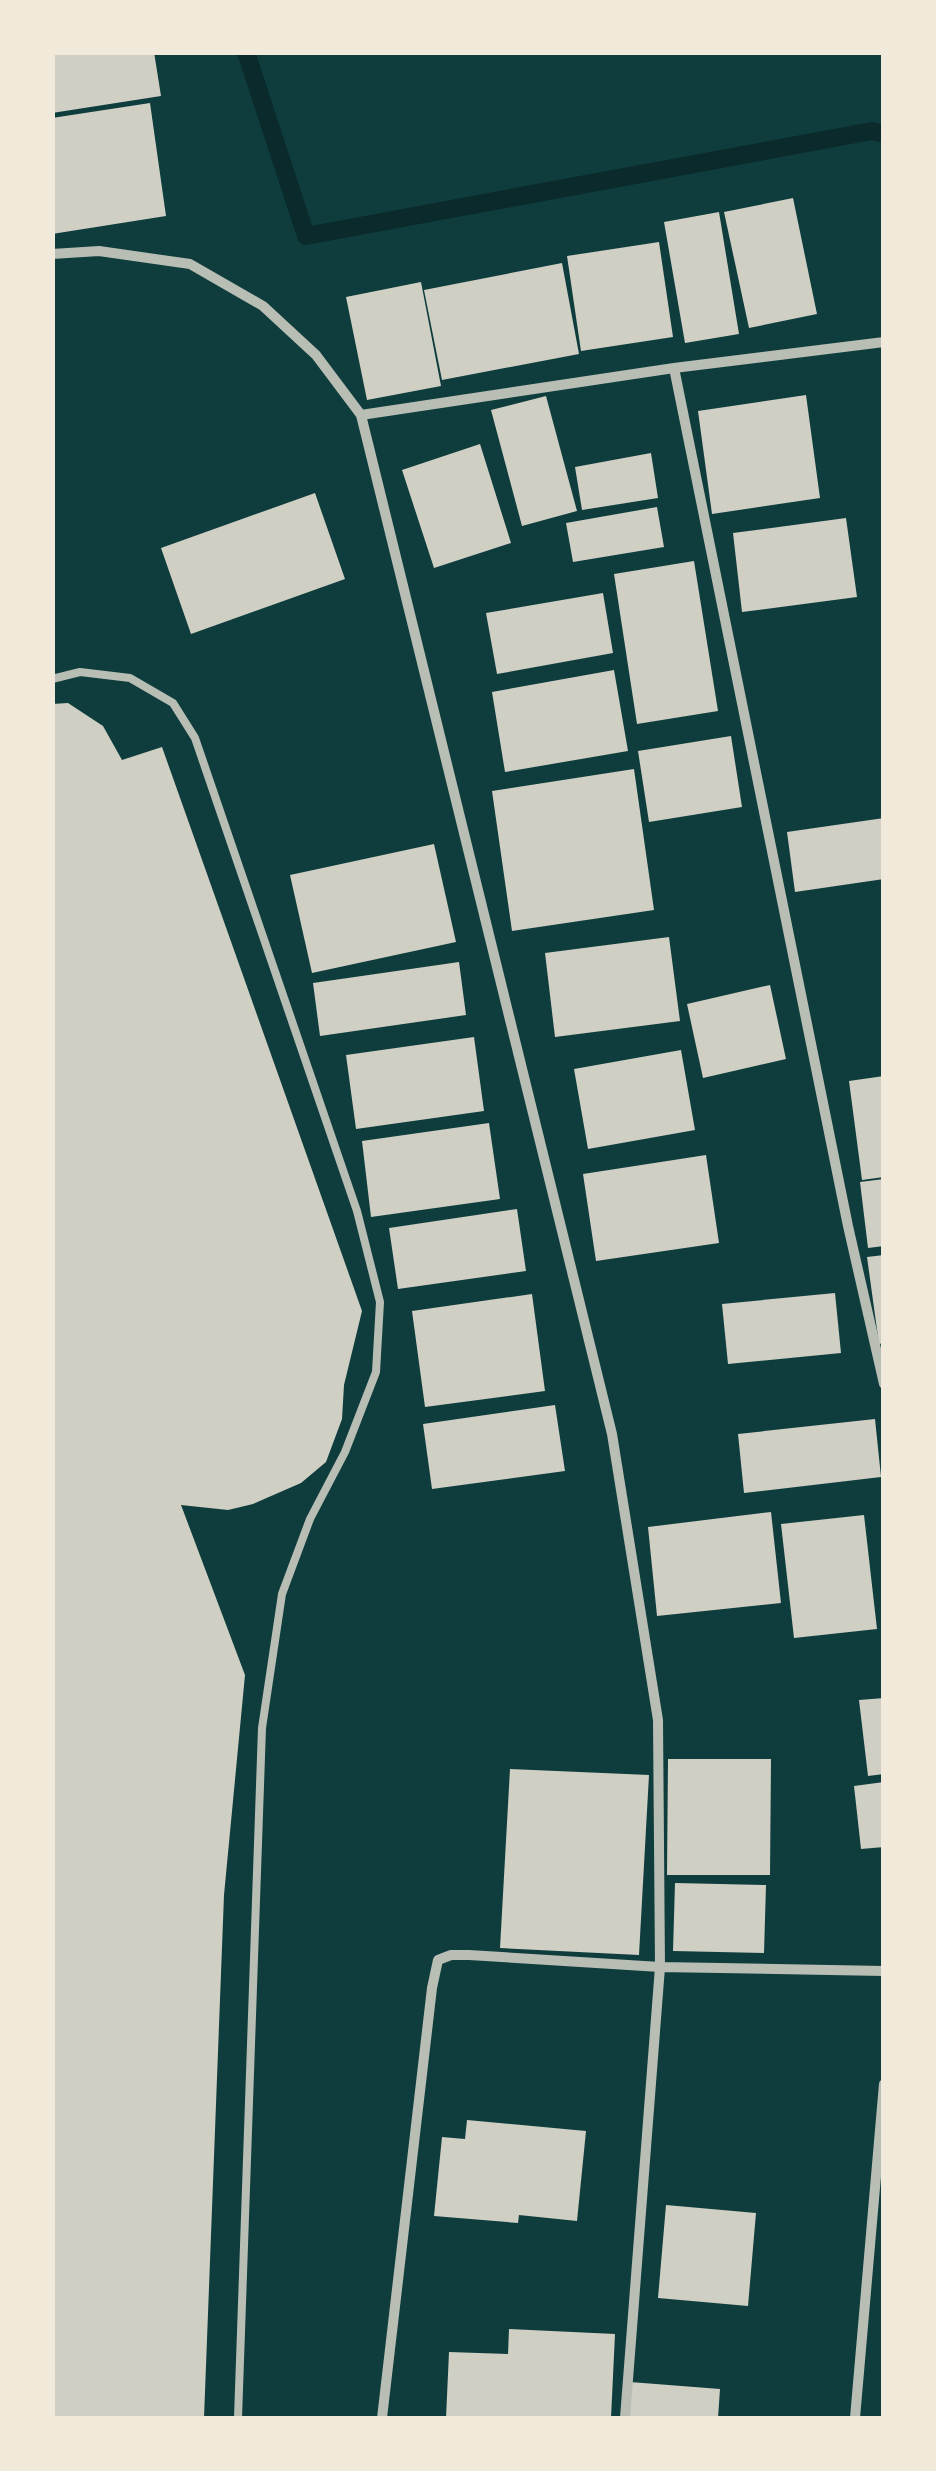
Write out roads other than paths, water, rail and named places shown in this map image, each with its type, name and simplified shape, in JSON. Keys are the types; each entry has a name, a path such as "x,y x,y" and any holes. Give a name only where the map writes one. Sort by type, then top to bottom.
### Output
{"street":[{"path":"52,254 99,251 190,264 263,306 316,355 361,415 612,1434 658,1720 660,1967 625,2418"},
{"path":"361,415 674,368 884,342"},
{"path":"674,368 848,1226 884,1384"},
{"path":"382,2418 438,1960 451,1954 660,1967 884,1971"},
{"path":"855,2418 884,2084"}],"lane":[{"path":"52,679 80,672 130,678 173,703 195,738 357,1210 380,1302 376,1372 345,1452 310,1519 282,1594 262,1728 238,2418"}],"waterway":[{"path":"246,52 306,236 872,131 884,134"}]}
